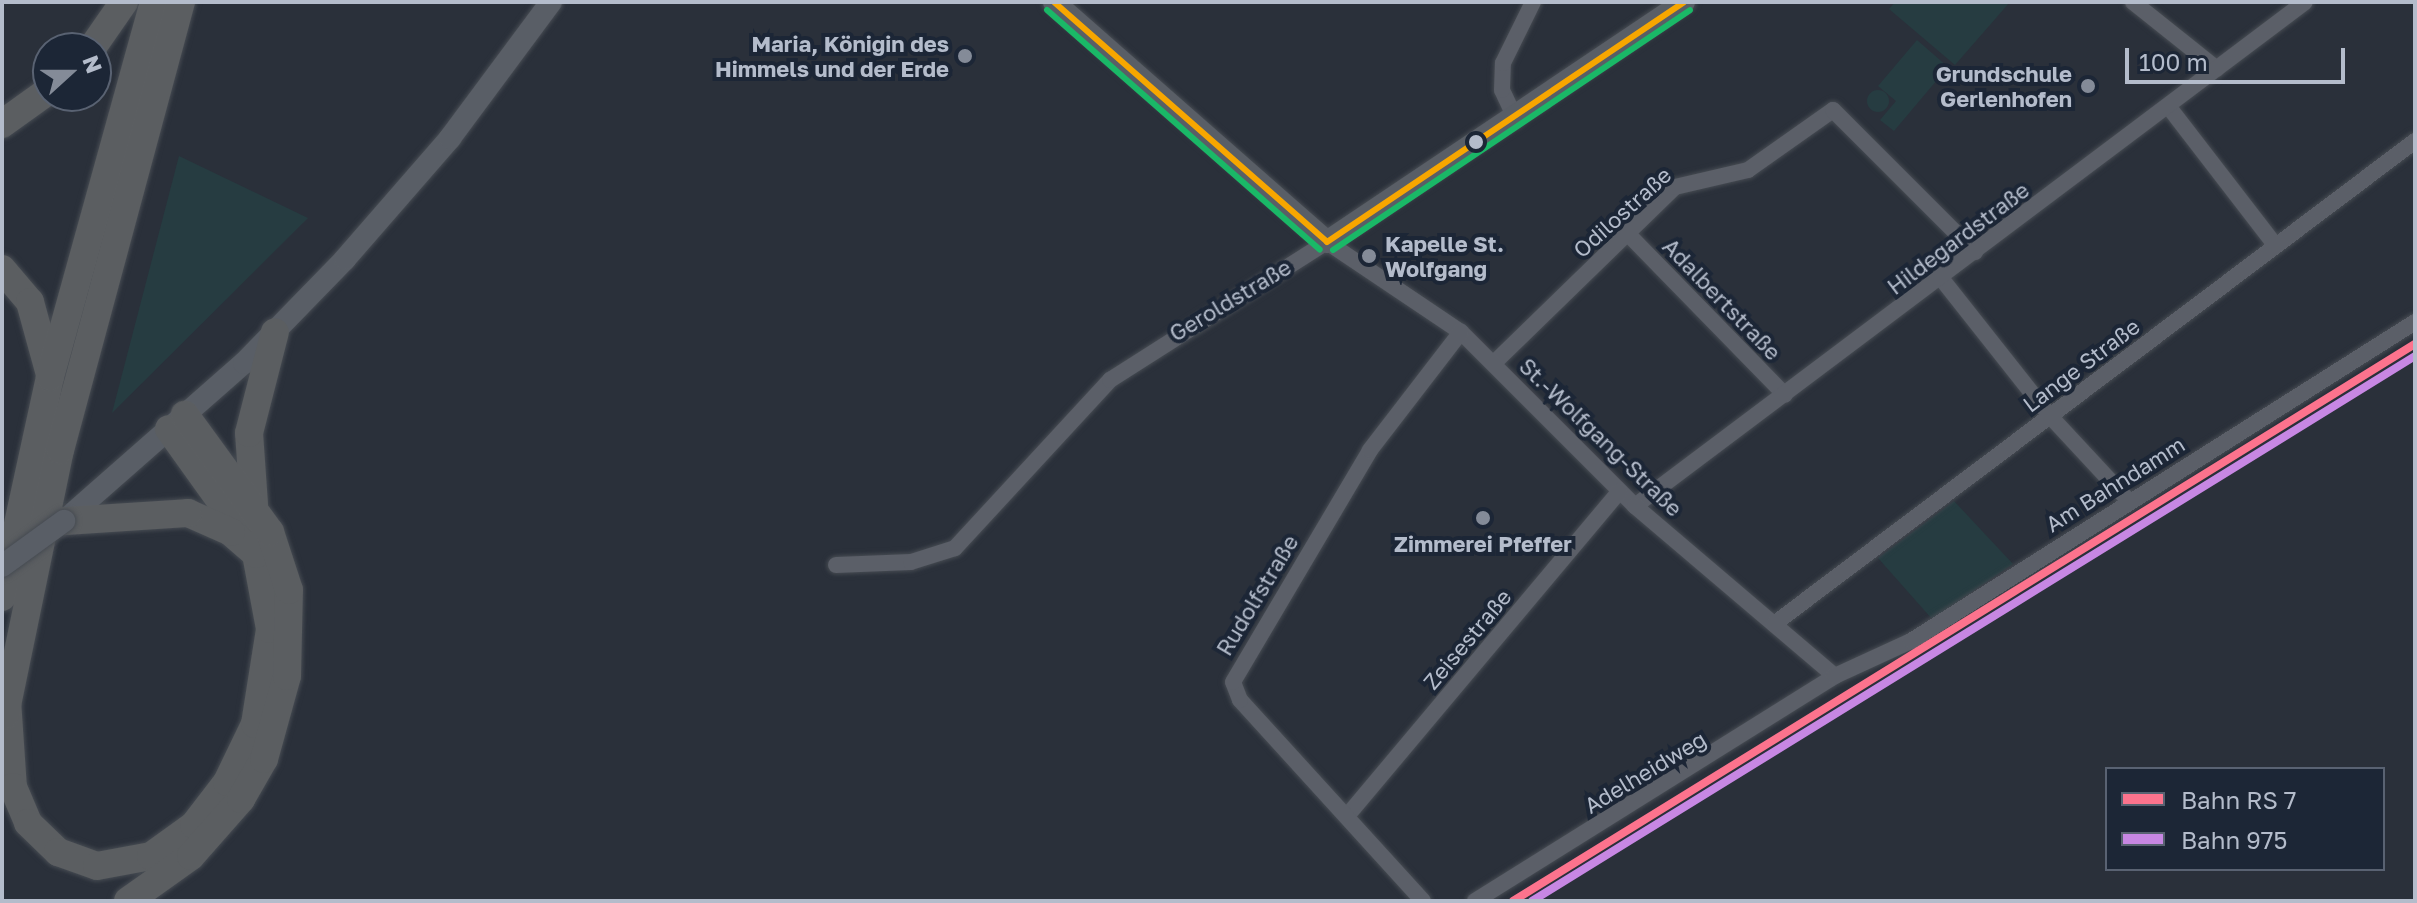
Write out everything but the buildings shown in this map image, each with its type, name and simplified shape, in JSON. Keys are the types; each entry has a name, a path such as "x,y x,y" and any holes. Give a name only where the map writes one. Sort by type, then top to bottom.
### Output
{"highway":[{"path":"103,32 124,2"},
{"path":"2,597 50,377 154,2"},
{"path":"2,733 60,450 181,2"},
{"path":"2,124 32,102"},
{"path":"2,269 30,302 50,377"},
{"path":"254,505 249,433 275,332"},
{"path":"7,700 13,787 40,838 97,866 151,856 212,804 255,724 270,629 256,554 177,422"},
{"path":"128,901 213,835 264,759 279,717 292,607 283,567 254,505 177,422"},
{"path":"64,521 129,515 209,519 256,554"}],"street":[{"path":"2,566 64,521 109,483 275,332 450,138 551,2"},
{"path":"1054,2 1327,242"},
{"path":"1516,120 1502,90 1502,71 1533,2"},
{"name":"Geroldstraße","path":"836,565 911,562 955,548 1110,380 1516,120 1684,2"},
{"path":"2133,2 2217,69"},
{"name":"Hildegardstraße","path":"1635,506 2305,2"},
{"path":"2168,106 2275,245"},
{"name":"Odilostraße","path":"1494,363 1675,187 1748,170 1833,110 1975,252"},
{"name":"Lange Straße","path":"1774,624 2415,141"},
{"name":"Adalbertstraße","path":"1627,233 1785,395"},
{"name":"St.-Wolfgang-Straße","path":"1327,242 1461,332 1635,506 1835,676"},
{"path":"1941,278 2050,416 2129,501"},
{"name":"Am Bahndamm","path":"1835,676 1911,641 2415,322"},
{"name":"Rudolfstraße","path":"1423,901 1240,700 1234,676 1370,450 1461,332"},
{"name":"Zeisestraße","path":"1347,816 1620,491"},
{"name":"Adelheidweg","path":"1475,901 1835,676"}],"green space":[{"path":"1895,2 2010,2 1955,65 1889,9"},
{"path":"1917,40 1948,67 1894,131 1880,120 1896,101 1878,86"},
{"path":"1878,90 1889,101 1878,112 1867,101"},
{"path":"179,156 308,218 112,413"},
{"path":"1954,501 2013,564 1932,619 1878,558"}],"transit line":[{"path":"1054,2 1327,242"},
{"path":"1327,242 1684,2"},
{"path":"1047,10 1320,250"},
{"path":"1333,250 1690,10"},
{"path":"1513,901 2415,344"}],"rail line":[{"name":"975","path":"1532,901 2415,356"}],"place":[{"name":"Maria, Königin des Himmels und der Erde","path":"965,56"},
{"name":"Grundschule Gerlenhofen","path":"2088,86"},
{"name":"Kapelle St. Wolfgang","path":"1369,256"},
{"name":"Zimmerei Pfeffer","path":"1483,518"}]}
